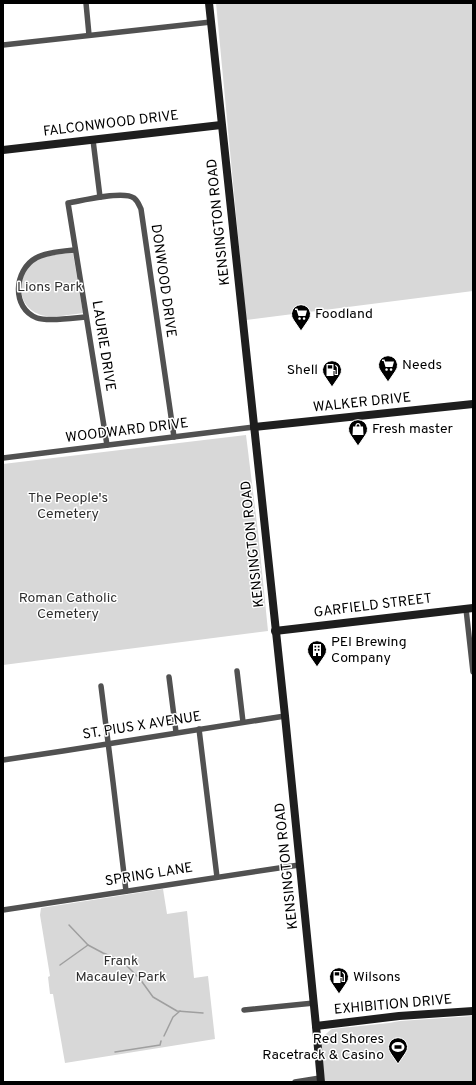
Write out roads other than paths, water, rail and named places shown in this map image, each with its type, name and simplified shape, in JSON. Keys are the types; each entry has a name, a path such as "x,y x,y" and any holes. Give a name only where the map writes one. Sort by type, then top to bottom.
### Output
{"street":[{"path":"86,3 89,36"},
{"name":"KENSINGTON ROAD","path":"209,3 285,716 314,1003 320,1080"},
{"path":"3,45 211,22"},
{"name":"FALCONWOOD DRIVE","path":"3,150 222,125"},
{"path":"93,140 100,197"},
{"name":"DONWOOD DRIVE","path":"68,203 100,197 122,195 134,198 141,209 174,437"},
{"name":"LAURIE DRIVE","path":"68,203 107,445"},
{"path":"75,250 56,252 37,257 27,264 19,280 18,290 24,308 37,318 47,319 86,317"},
{"name":"WALKER DRIVE","path":"254,427 473,404"},
{"name":"WOODWARD DRIVE","path":"3,458 254,427"},
{"path":"469,608 473,672"},
{"name":"GARFIELD STREET","path":"275,631 469,608"},
{"path":"237,671 243,722"},
{"path":"169,677 176,732"},
{"path":"100,686 109,743 126,891"},
{"name":"ST. PIUS X AVENUE","path":"3,760 285,716"},
{"path":"199,729 217,877"},
{"name":"SPRING LANE","path":"3,910 300,864"},
{"path":"244,1010 314,1003"},
{"name":"EXHIBITION DRIVE","path":"316,1026 399,1016 473,1011"},
{"path":"295,1082 320,1080"}],"waterway":[{"path":"69,925 88,945"},
{"path":"60,965 88,945 121,960 140,979 153,997 177,1011 203,1013"},
{"path":"164,1036 173,1017 180,1011"},
{"path":"115,1052 160,1045 161,1041"}],"place":[{"name":"Foodland","path":"301,331"},
{"name":"Needs","path":"388,382"},
{"name":"Shell","path":"332,387"},
{"name":"Fresh master","path":"358,446"},
{"name":"PEI Brewing Company","path":"317,667"},
{"name":"Wilsons","path":"339,994"},
{"name":"Red Shores Racetrack & Casino","path":"398,1064"}],"park label":[{"name":"Lions Park","path":"50,287"},
{"name":"The People's Cemetery","path":"68,506"},
{"name":"Roman Catholic Cemetery","path":"68,606"},
{"name":"Frank Macauley Park","path":"121,970"}]}
